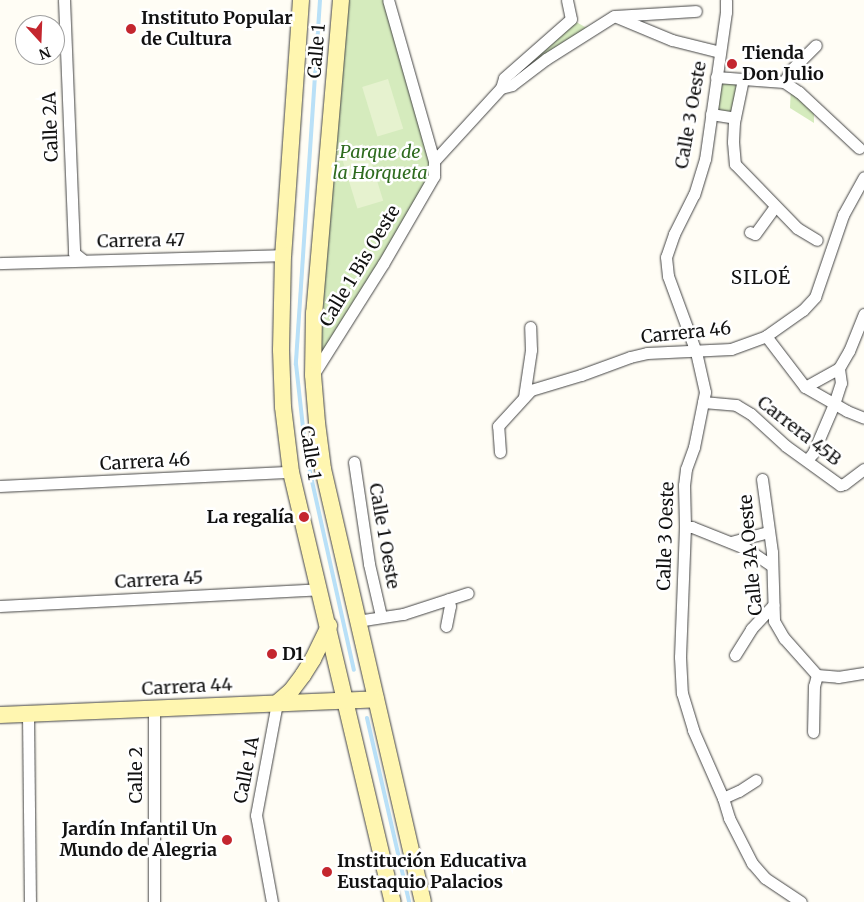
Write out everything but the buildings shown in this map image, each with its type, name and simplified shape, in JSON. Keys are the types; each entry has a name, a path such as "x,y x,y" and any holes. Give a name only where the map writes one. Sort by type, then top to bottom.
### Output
{"main road":[{"name":"Calle 1","path":"301,0 283,255 281,350 283,407 291,472 393,902"},
{"name":"Calle 1","path":"341,0 314,313 313,375 323,469 422,902"},
{"path":"277,703 291,691 313,659 329,626"},
{"name":"Carrera 44","path":"0,715 376,699"}],"street":[{"name":"Calle 2A","path":"64,0 74,257"},
{"name":"Calle 1 Bis Oeste","path":"313,375 384,264 434,176 434,161 388,0"},
{"path":"434,161 501,88 504,78 571,19 566,0"},
{"name":"Calle 3 Oeste","path":"726,0 726,12 705,159 697,185 674,234 666,258 668,276 696,352 705,392 694,447 686,469 680,657 682,693 693,730 740,841 757,871 801,902"},
{"path":"501,88 512,86 546,59 614,16 696,11"},
{"path":"614,16 672,40 720,52"},
{"path":"784,82 791,70 816,45"},
{"path":"716,77 784,82 799,92 859,148"},
{"path":"743,79 735,118 733,142 735,164 797,228 817,240"},
{"path":"712,114 735,118"},
{"name":"Carrera 46","path":"500,452 498,426 531,390 581,375 630,357 646,354 731,349 766,336 803,310 815,297 843,214 864,177"},
{"path":"750,232 756,234 775,206"},
{"name":"Carrera 47","path":"0,263 74,257 283,255"},
{"path":"804,387 839,368 849,351 864,314"},
{"path":"524,397 531,350 530,327"},
{"path":"766,336 804,387 864,418"},
{"path":"806,460 812,453 834,404 841,383 839,368"},
{"name":"Carrera 45B","path":"703,402 736,405 751,414 786,446 842,486 864,469"},
{"name":"Calle 1 Oeste","path":"354,462 369,564 380,616"},
{"name":"Carrera 46","path":"0,486 291,472"},
{"name":"Calle 3A Oeste","path":"762,479 769,532 773,605 777,629 817,675"},
{"path":"685,527 692,526 747,549 771,565"},
{"path":"731,542 769,532"},
{"name":"Carrera 45","path":"0,606 320,589"},
{"path":"357,621 403,614 468,593"},
{"path":"446,626 450,611 448,599"},
{"path":"735,655 750,629 773,605"},
{"path":"813,732 814,686 817,675 838,677 864,673"},
{"name":"Calle 1A","path":"272,902 256,815 277,703"},
{"name":"Calle 2","path":"154,708 154,902"},
{"path":"28,714 30,902"},
{"path":"723,798 739,792 756,780"}],"green space":[{"name":"Parque de la Horqueta","path":"341,0 388,0 434,176 313,375"},
{"path":"571,19 585,27 601,23 512,85 504,78"},
{"path":"716,77 743,79 735,118 711,114"},
{"path":"388,79 403,129 377,137 362,87"},
{"path":"791,86 814,106 814,123 790,108"},
{"path":"368,151 383,201 357,209 342,159"}],"waterway":[{"path":"320,0 296,364 306,454 354,670"},
{"path":"367,718 409,902"}],"place":[{"name":"Instituto Popular de Cultura","path":"131,29"},
{"name":"Tienda Don Julio","path":"732,64"},
{"name":"La regalía","path":"304,517"},
{"name":"D1","path":"272,654"},
{"name":"Jardín Infantil Un Mundo de Alegria","path":"227,840"},
{"name":"Institución Educativa Eustaquio Palacios","path":"327,872"}],"district":[{"name":"SILOÉ","path":"761,278"}]}
